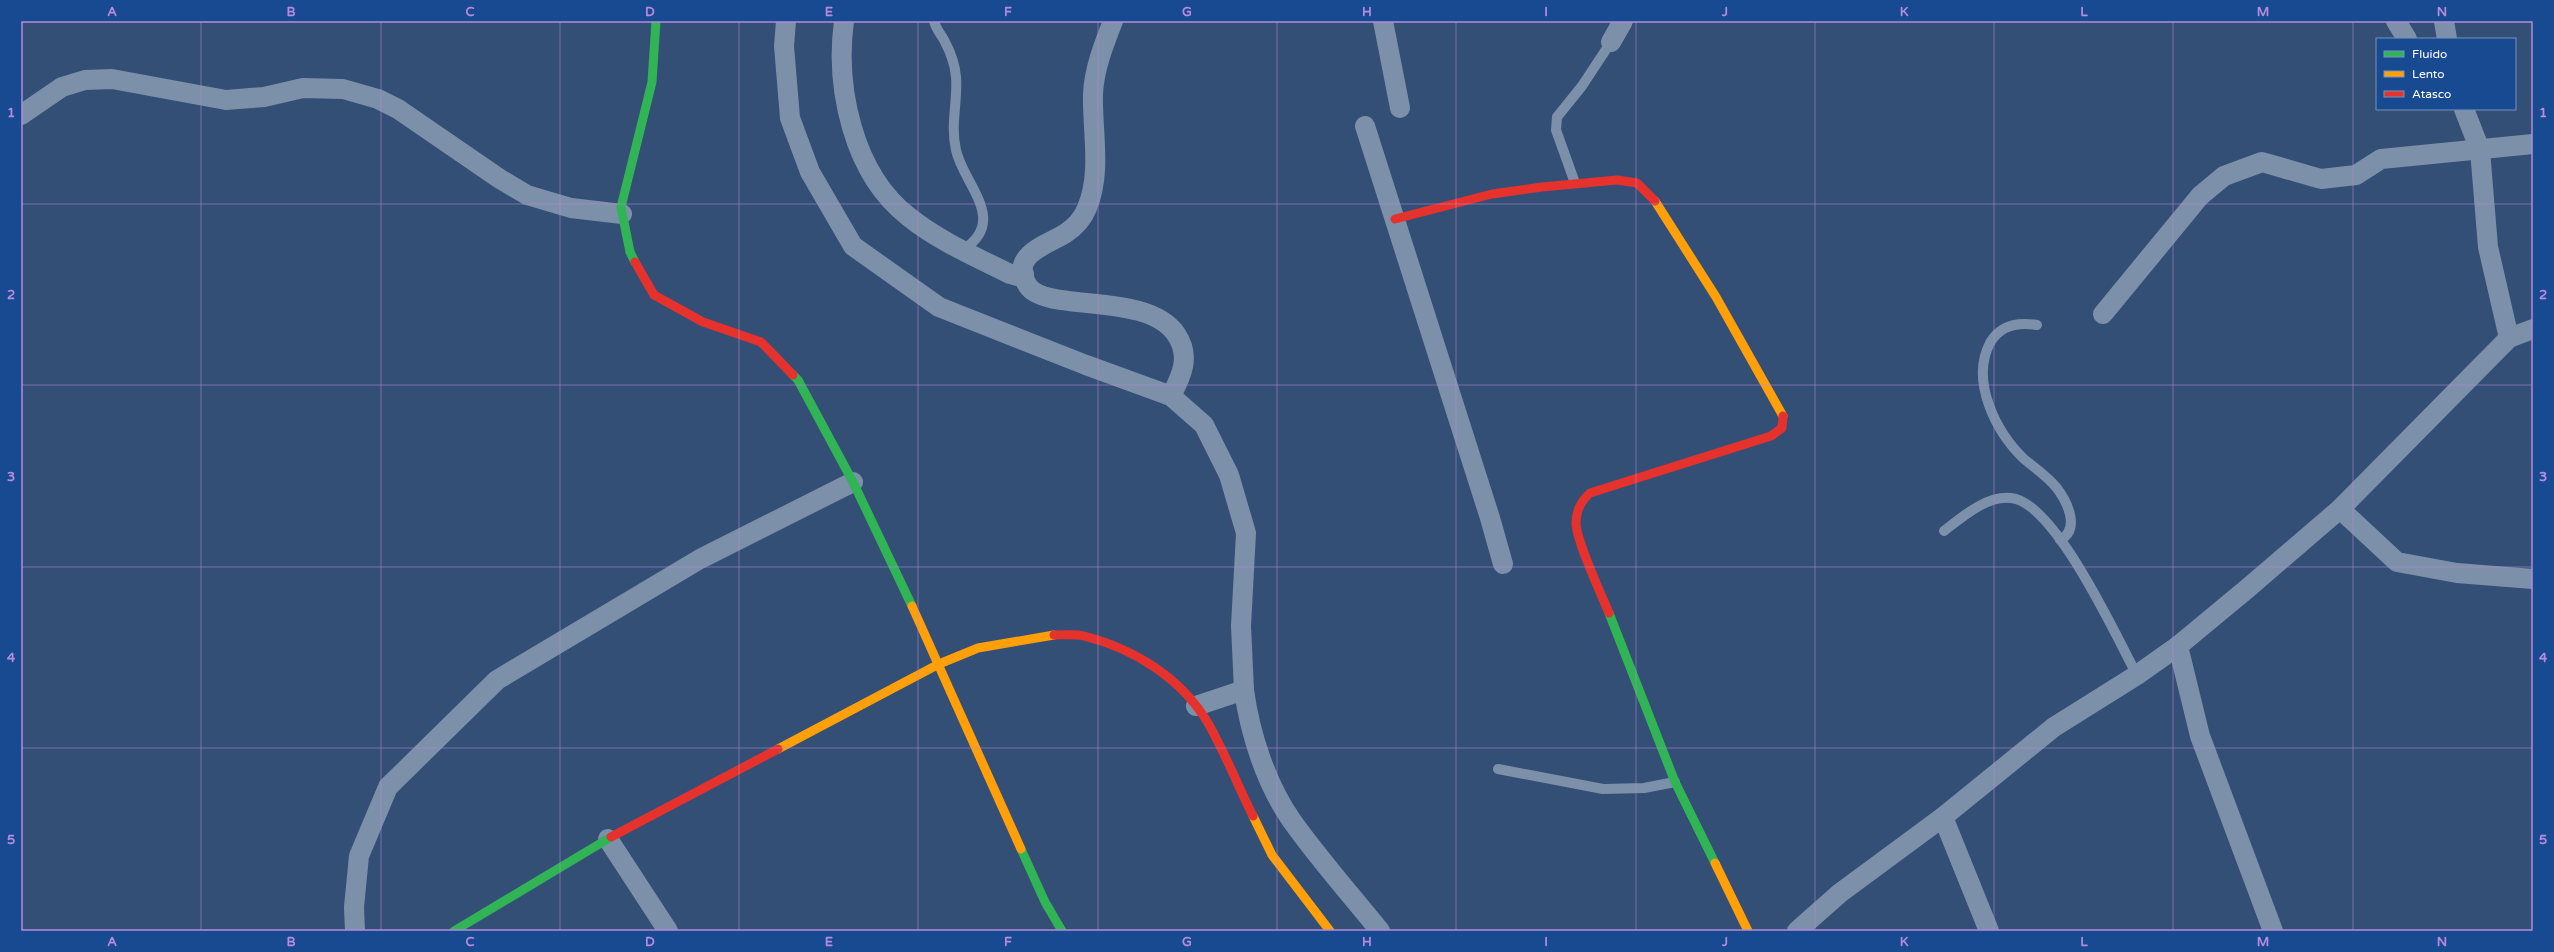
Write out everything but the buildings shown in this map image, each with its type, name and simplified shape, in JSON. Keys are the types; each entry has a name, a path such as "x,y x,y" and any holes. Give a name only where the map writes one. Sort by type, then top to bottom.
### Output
{"street":[{"path":"656,21 652,82 620,207 630,252 654,295 703,322 761,342 798,380 853,482 939,664 1045,902 1062,931"},
{"path":"786,21 784,46 790,118 810,172 853,246 939,307 1086,366 1171,396 1204,425 1229,475 1246,533 1241,626 1244,690 1249,722 1272,783 1292,820 1380,931"},
{"path":"844,21 840,47 843,93 868,167 877,183 898,208 922,226 962,250 1010,274 1018,276 1024,274"},
{"path":"1113,21 1100,54 1093,93 1095,170 1091,198 1086,211 1074,227 1034,250 1026,261 1024,274 1030,288 1044,296 1134,309 1165,321 1178,337 1185,360 1182,375 1171,396"},
{"path":"1383,21 1400,108"},
{"path":"1611,42 1623,21"},
{"path":"2396,21 2406,38"},
{"path":"2444,21 2447,38"},
{"path":"21,115 62,86 85,80 112,79 226,100 258,98 303,88 343,89 378,99 398,109 500,179 527,195 571,208 622,214"},
{"path":"2464,110 2480,150 2488,247 2509,338"},
{"path":"1365,126 1488,510 1503,564"},
{"path":"2103,314 2200,196 2224,176 2262,162 2321,179 2356,176 2381,159 2533,144"},
{"path":"1395,219 1485,194 1575,183 1630,181 1646,189 1732,323 1784,419 1781,429 1771,436 1599,490 1583,499 1576,513 1576,529 1675,782 1748,931"},
{"path":"1797,931 1840,893 1943,816 2054,727 2137,675 2178,646 2340,509 2509,338 2533,329"},
{"path":"355,931 354,907 359,856 388,787 497,680 700,560 853,482"},
{"path":"2340,509 2396,562 2457,573 2533,579"},
{"path":"454,931 608,839 939,664 986,646 1046,635 1083,636 1126,650 1158,668 1196,706 1218,743 1272,855 1330,931"},
{"path":"2178,646 2200,736 2273,931"},
{"path":"1196,706 1244,690"},
{"path":"1943,816 1990,931"},
{"path":"608,839 668,931"}],"lane":[{"path":"934,21 936,28 949,50 956,77 953,125 956,152 960,165 976,191 982,214 981,230 976,238 962,250"},
{"path":"1575,183 1556,130 1557,117 1582,86 1611,42"},
{"path":"2037,325 2022,323 2000,331 1994,337 1985,353 1983,370 1985,390 1997,424 2008,440 2056,487 2065,501 2071,526 2068,534 2060,540"},
{"path":"1944,531 1966,514 1988,502 2011,497 2024,502 2040,514 2082,572 2137,675"},
{"path":"1498,769 1603,789 1644,788 1675,782"}],"traffic: fast":[{"path":"635,262 630,252 621,207 652,82 656,21"},
{"path":"793,375 798,380 853,482 912,606"},
{"path":"1609,613 1675,782 1715,863"},
{"path":"454,931 611,837"},
{"path":"1021,849 1045,902 1062,931"}],"traffic: slow":[{"path":"1655,201 1716,297 1783,416"},
{"path":"912,606 1021,849"},
{"path":"778,749 939,664 978,648 1054,635"},
{"path":"1253,816 1272,855 1330,931"},
{"path":"1715,863 1748,931"}],"traffic: jam":[{"path":"1395,219 1492,194 1542,187 1617,180 1637,183 1655,201"},
{"path":"635,262 654,295 703,322 761,342 793,375"},
{"path":"1609,613 1580,542 1577,531 1577,514 1580,506 1587,496 1590,493 1771,436 1782,428 1783,416"},
{"path":"1054,635 1081,635 1103,642 1139,657 1170,679 1197,707 1208,723 1253,816"},
{"path":"611,837 778,749"}]}
